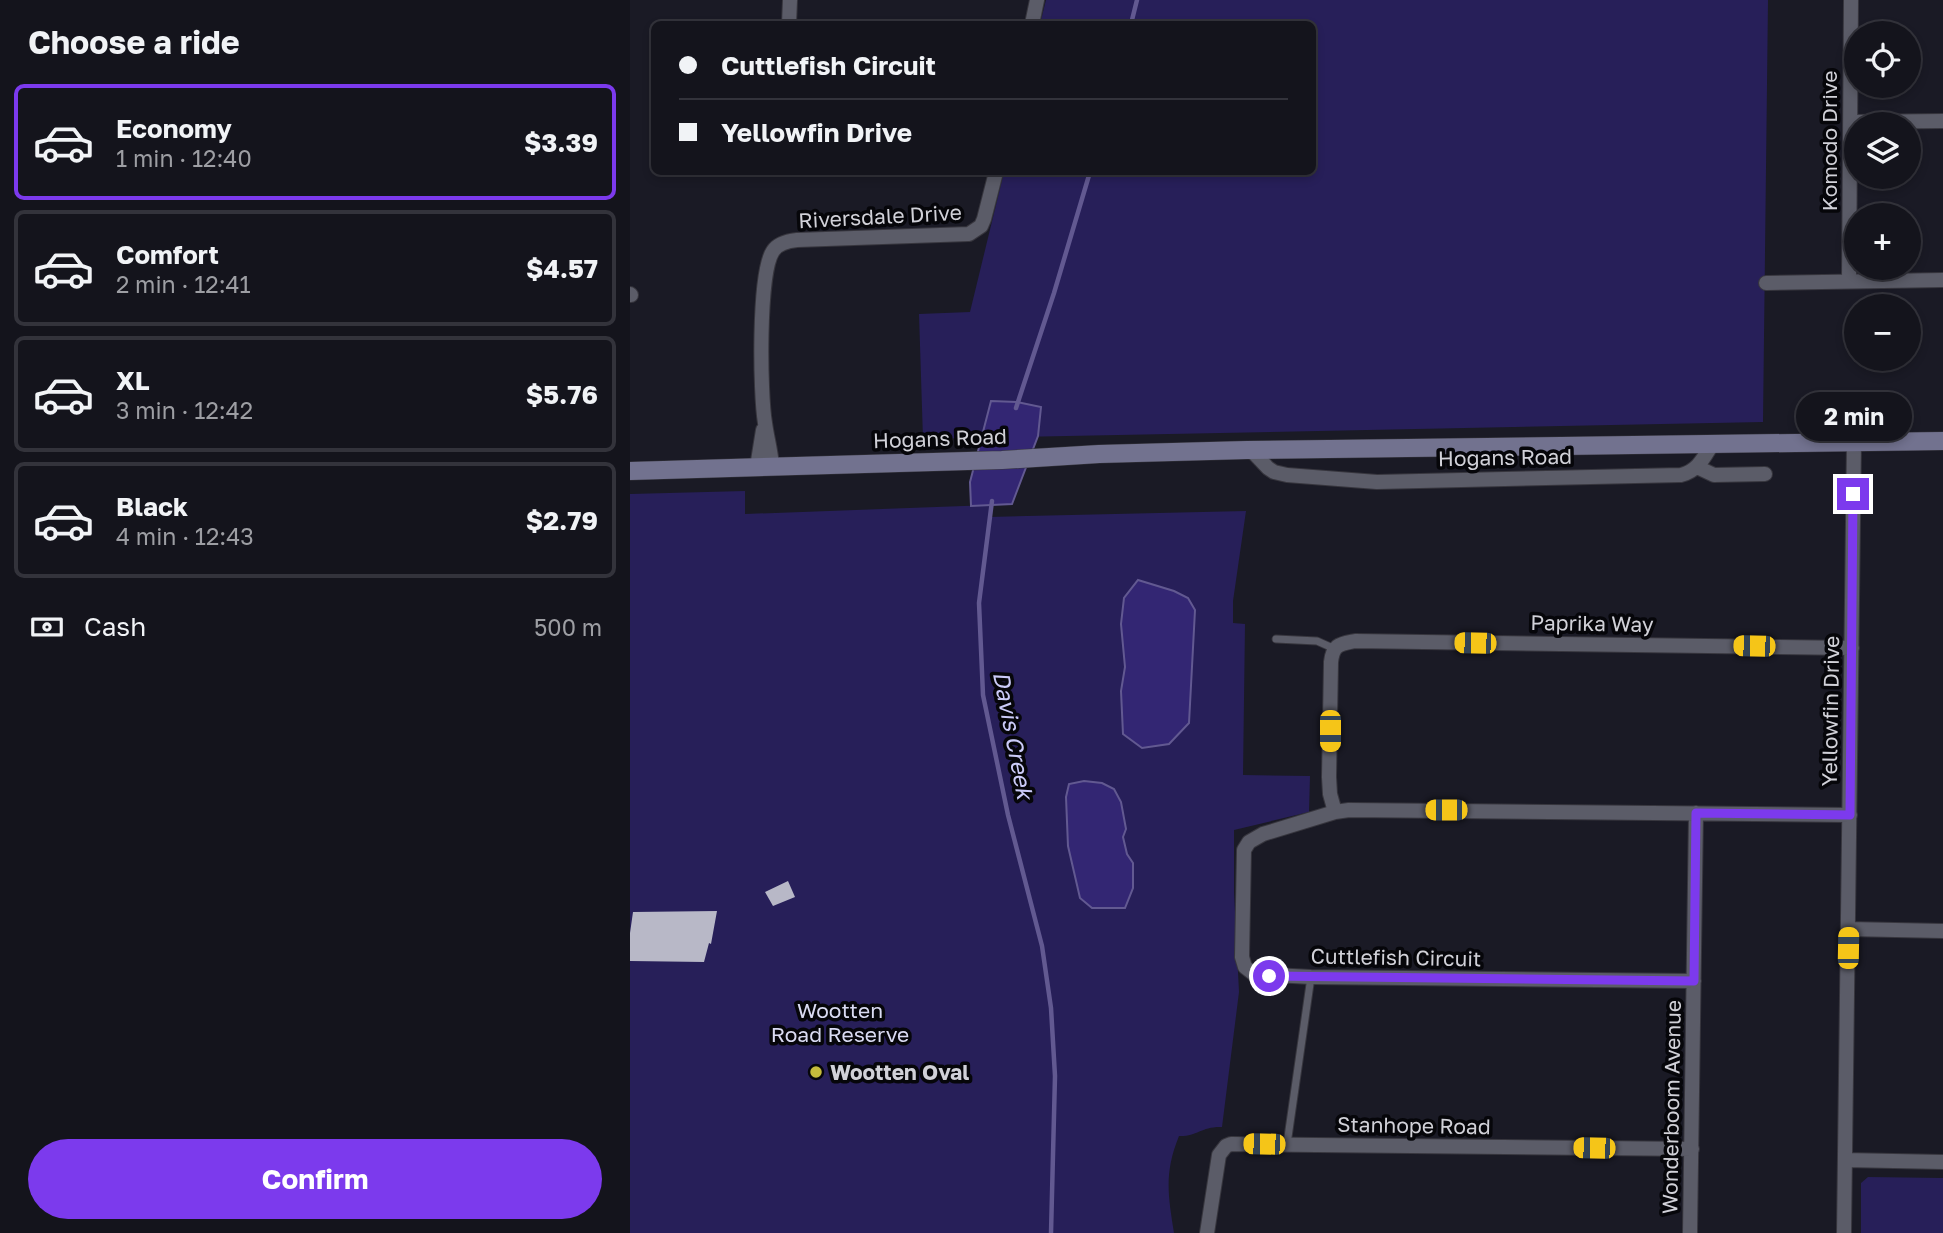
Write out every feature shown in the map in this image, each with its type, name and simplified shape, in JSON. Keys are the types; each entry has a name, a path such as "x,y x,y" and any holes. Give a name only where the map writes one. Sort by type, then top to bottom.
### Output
{"street":[{"path":"789,21 790,0"},
{"path":"1033,21 1038,0"},
{"name":"Komodo Drive","path":"1851,112 1852,0"},
{"path":"1921,121 1943,121"},
{"name":"Riversdale Drive","path":"765,466 762,314 768,264 777,246 797,240 969,234 981,226 995,175"},
{"name":"Komodo Drive","path":"1849,281 1850,189"},
{"path":"1766,283 1943,279"},
{"name":"Hogans Road","path":"630,471 1251,450 1943,441"},
{"name":"Yellowfin Drive","path":"1844,1233 1854,442"},
{"path":"1713,443 1697,467 1714,475 1765,474"},
{"name":"Hogans Road","path":"1251,450 1274,472 1355,482 1674,475 1686,474 1697,467"},
{"name":"Paprika Way","path":"1335,649 1340,644 1355,641 1852,648"},
{"path":"1335,649 1331,662 1329,778 1335,812"},
{"name":"Cuttlefish Circuit","path":"1694,981 1254,974 1245,967 1242,951 1244,850 1248,842 1263,834 1335,812 1362,810 1850,815"},
{"name":"Wonderboom Avenue","path":"1690,1233 1696,813"},
{"path":"1848,929 1943,931"},
{"name":"Stanhope Road","path":"1207,1233 1217,1160 1222,1150 1236,1143 1692,1149"},
{"path":"1844,1160 1943,1162"}],"lane":[{"name":"Paprika Way","path":"1276,639 1317,641 1335,649"},
{"path":"1286,1144 1311,977"}],"green space":[{"path":"1046,0 1768,0 1763,422 923,439 919,314 970,312 1003,175 1316,175 1316,21 1041,21"},
{"name":"Wootten Road Reserve","path":"745,491 745,514 991,505 989,517 1246,511 1233,601 1233,623 1245,624 1243,775 1310,776 1309,812 1234,830 1239,992 1222,1127 1179,1136 1169,1173 1174,1233 630,1233 630,494"},
{"path":"1868,1177 1943,1178 1943,1233 1861,1233 1861,1183"}],"shaded area":[{"path":"991,401 1017,402 1041,407 1038,436 1012,504 971,506 970,482"},
{"path":"1138,580 1188,598 1195,610 1189,723 1169,744 1142,748 1123,734 1121,691 1125,667 1121,624 1124,598"},
{"path":"1084,781 1102,783 1114,789 1121,802 1126,829 1123,837 1127,854 1133,863 1133,888 1125,908 1092,908 1080,898 1068,846 1066,797 1069,784"}],"building":[{"path":"788,881 795,897 773,906 765,892"},
{"path":"717,911 711,944 709,943 704,962 630,961 633,912"}],"waterway":[{"name":"Davis Creek","path":"1132,21 1137,0"},
{"name":"Davis Creek","path":"1016,408 1089,175"},
{"name":"Davis Creek","path":"992,501 979,603 983,695 1008,815 1042,946 1051,1008 1055,1076 1051,1233"}],"place":[{"name":"Wootten Oval","path":"816,1072"}],"route":[{"path":"1269,976 1694,981 1696,813 1850,815 1853,494"}]}
